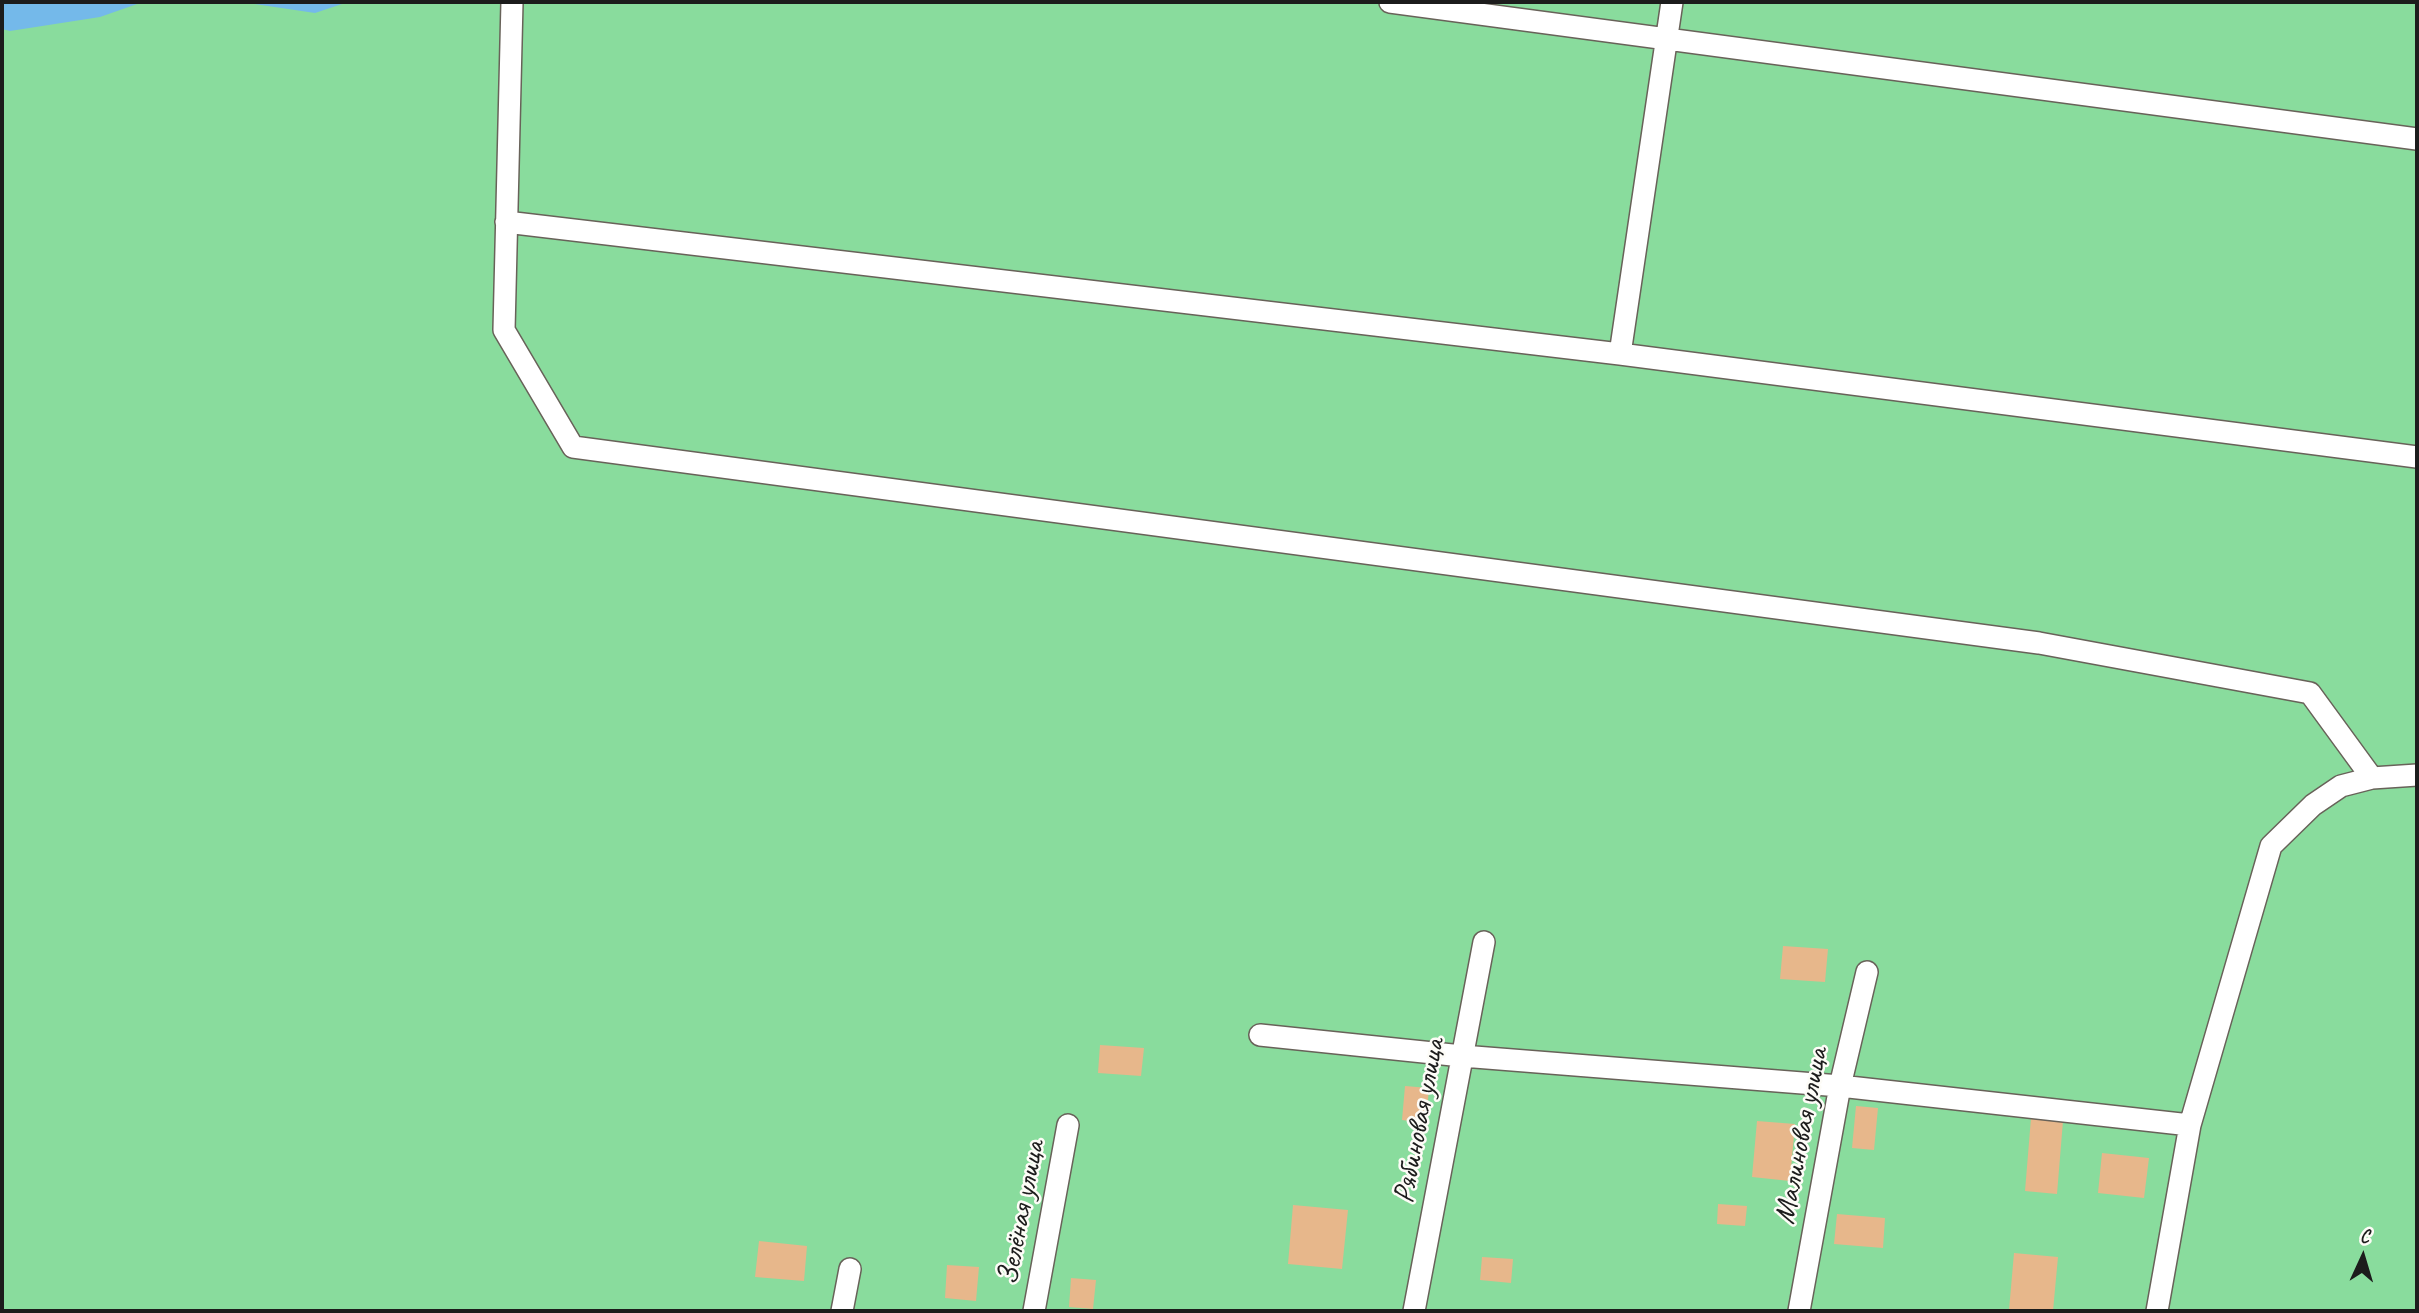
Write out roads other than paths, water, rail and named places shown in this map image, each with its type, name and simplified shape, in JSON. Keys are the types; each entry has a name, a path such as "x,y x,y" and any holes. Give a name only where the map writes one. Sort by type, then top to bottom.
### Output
{"lane":[{"path":"512,2 504,330 573,447 2039,643 2309,694 2372,778"},
{"path":"1390,2 1669,37 2417,139"},
{"path":"1620,354 1669,37 1672,2"},
{"path":"506,222 1620,354 2417,457"},
{"path":"2157,1311 2190,1125 2272,846 2313,805 2341,786 2372,778 2417,775"},
{"name":"Рябиновая улица","path":"1414,1311 1484,942"},
{"name":"Малиновая улица","path":"1799,1311 1840,1086 1867,972"},
{"path":"1260,1035 1462,1056 1840,1086 2190,1125"},
{"name":"Зелёная улица","path":"1034,1311 1068,1125"},
{"path":"842,1311 850,1269"}],"water":[{"path":"2,2 143,2 100,17 10,31 2,29"},
{"path":"241,2 348,2 315,13"}]}
